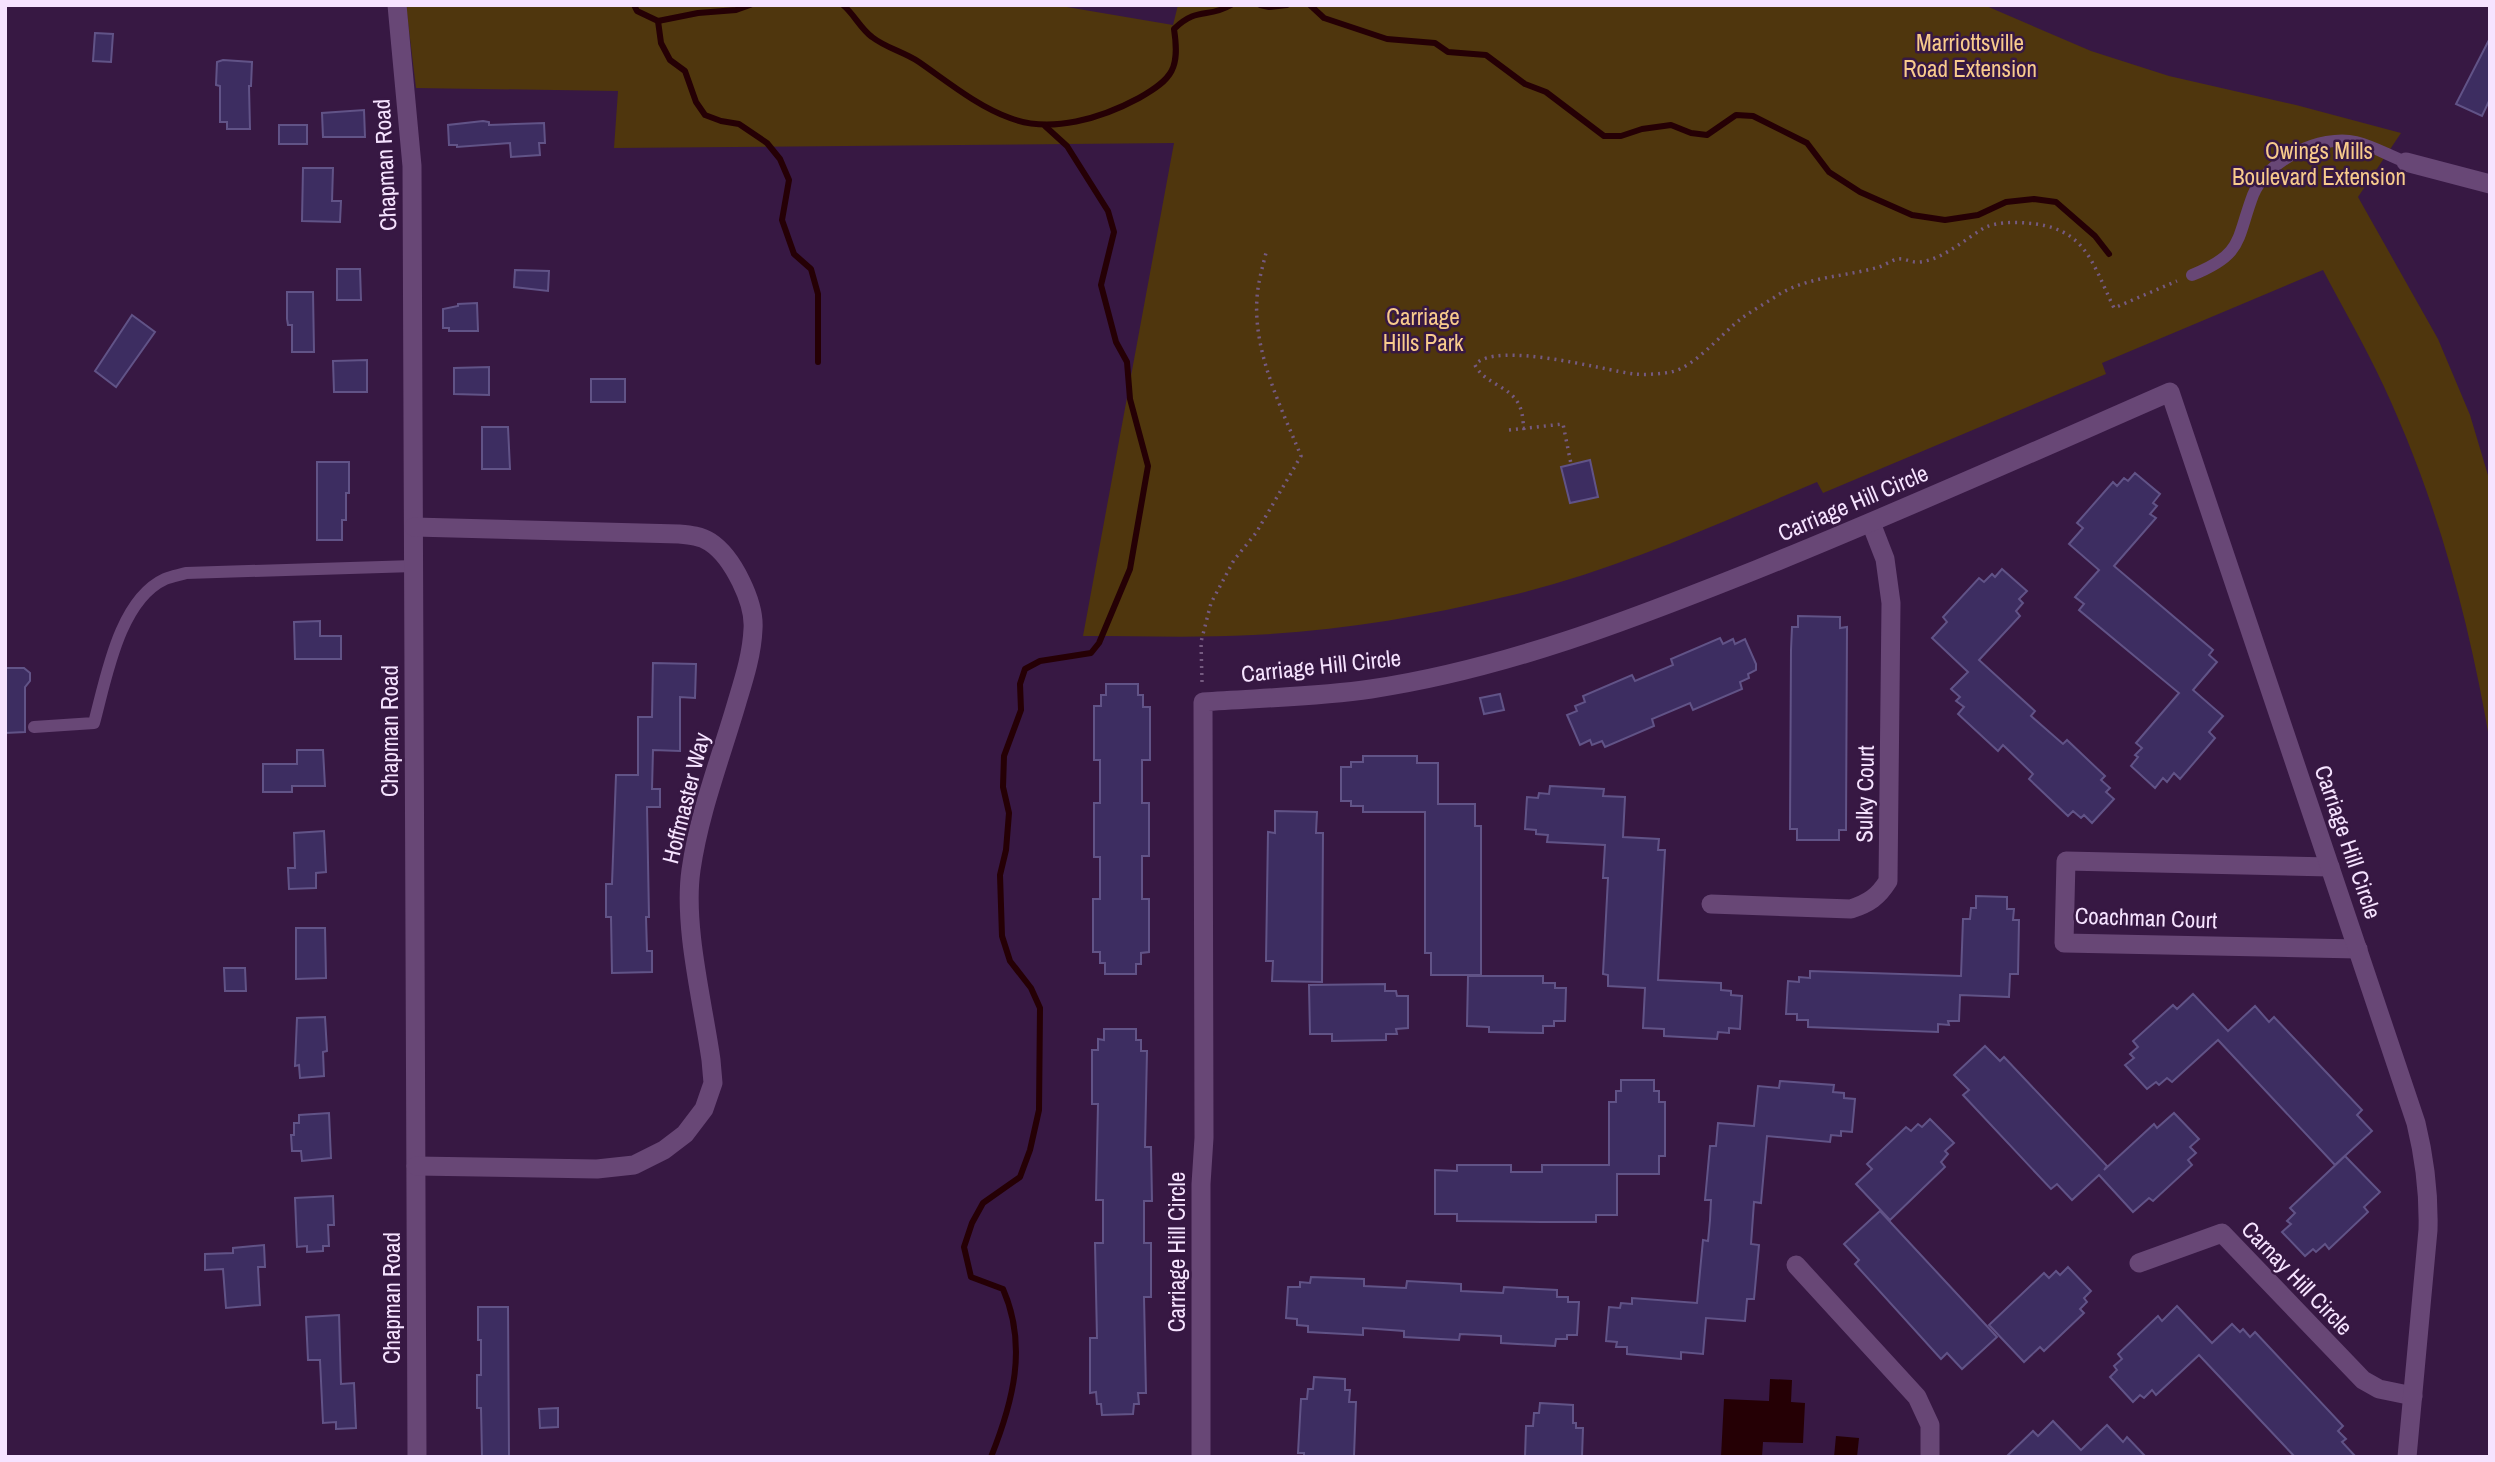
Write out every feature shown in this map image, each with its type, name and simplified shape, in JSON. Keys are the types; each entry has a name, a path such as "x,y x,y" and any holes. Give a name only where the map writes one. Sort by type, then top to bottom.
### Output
{"street":[{"name":"Chapman Road","path":"397,5 412,166 418,1457"},
{"path":"2406,162 2490,184"},
{"name":"Carriage Hill Circle","path":"1201,1457 1201,1184 1204,1138 1203,702 1370,689 1487,665 1616,624 1871,523 2170,391 2416,1123 2425,1159 2429,1193 2428,1230 2407,1457"},
{"name":"Sulky Court","path":"1711,904 1851,909 1869,903 1880,894 1888,881 1891,603 1885,559 1871,523"},
{"name":"Hoffmaster Way","path":"414,527 696,536 711,543 733,569 752,608 754,630 746,671 691,871 689,914 713,1083 704,1109 685,1134 664,1150 634,1165 597,1170 416,1166"},
{"name":"Coachman Court","path":"2330,867 2066,861 2064,943 2358,949"},
{"name":"Carnay Hill Circle","path":"2139,1263 2222,1233 2363,1380 2379,1389 2413,1396"},
{"path":"1796,1265 1917,1397 1930,1425 1930,1457"}],"lane":[{"path":"2192,275 2221,261 2233,251 2242,235 2253,194 2261,179 2275,165 2292,154 2330,140 2356,142 2406,162"},
{"path":"34,727 94,723 125,623 150,589 165,579 187,573 414,566"}],"path":[{"path":"1524,430 1521,408 1513,395 1478,371 1475,365 1479,359 1491,356 1550,357 1636,374 1678,371 1742,319 1781,293 1809,280 1880,267 1899,259 1916,263 1933,259 1988,226 2010,222 2038,224 2063,231 2078,240 2092,260 2114,307 2192,275"},
{"path":"1203,702 1201,642 1210,603 1234,560 1256,533 1301,456 1268,369 1257,323 1257,296 1267,249"},
{"path":"1509,430 1563,424 1571,464"}],"green space":[{"name":"Carriage Hills Park","path":"406,5 1055,5 1173,25 1178,5 1984,5 2091,51 2169,76 2296,105 2401,133 2358,197 2438,339 2470,415 2490,482 2490,743 2471,646 2431,504 2396,413 2323,270 2102,363 2106,374 1823,493 1817,482 1702,531 1585,575 1545,587 1442,611 1316,630 1232,636 1083,636 1174,143 614,148 618,91 416,88"}],"shaded area":[{"path":"1770,1379 1792,1380 1791,1402 1805,1403 1803,1443 1763,1442 1762,1457 1721,1457 1724,1399 1769,1401"},
{"path":"1836,1436 1859,1438 1857,1457 1834,1457"}],"building":[{"path":"95,33 113,34 111,62 93,61"},
{"path":"2490,38 2490,99 2482,116 2456,104"},
{"path":"217,62 252,62 249,86 250,129 227,129 227,122 220,122 220,86 216,85"},
{"path":"364,110 365,137 323,137 322,113"},
{"path":"489,122 489,125 544,123 545,143 539,143 540,155 511,157 510,143 457,147 449,145 448,125"},
{"path":"279,125 307,125 307,144 279,144"},
{"path":"303,168 333,168 332,201 341,201 340,222 302,221"},
{"path":"337,269 360,269 361,300 337,300"},
{"path":"515,270 549,271 548,291 514,287"},
{"path":"287,292 313,292 314,352 292,352 292,325 288,325 287,319"},
{"path":"477,303 478,331 449,331 449,328 443,328 443,309 458,304"},
{"path":"132,315 155,332 116,387 95,371"},
{"path":"367,360 367,392 334,392 333,361"},
{"path":"489,367 489,395 454,394 454,368"},
{"path":"591,379 625,379 625,402 591,402"},
{"path":"482,427 508,427 510,469 482,469"},
{"path":"1590,460 1598,497 1570,503 1561,467"},
{"path":"317,462 349,462 349,493 346,493 346,520 342,520 342,540 317,540"},
{"path":"2135,473 2160,494 2153,503 2157,506 2150,514 2156,518 2114,566 2213,650 2209,655 2217,662 2193,690 2223,716 2209,732 2215,738 2180,779 2174,773 2167,782 2163,778 2155,788 2131,766 2138,757 2135,755 2142,748 2136,743 2179,693 2079,610 2084,604 2075,597 2099,570 2069,544 2083,528 2077,523 2113,482 2117,486 2124,478 2128,481"},
{"path":"2002,569 2027,591 2019,599 2023,603 2016,611 2020,616 1979,660 2035,711 2031,716 2063,744 2067,740 2105,776 2101,780 2110,788 2106,792 2114,799 2092,823 2084,815 2081,818 2073,811 2068,816 2029,779 2033,774 2003,745 1998,751 1958,714 1964,707 1956,701 1960,697 1951,689 1968,672 1932,638 1947,622 1943,617 1979,578 1984,582 1992,574 1995,577"},
{"path":"1798,616 1840,617 1840,628 1847,627 1846,830 1839,830 1839,840 1797,840 1797,829 1790,829 1791,650 1792,627 1798,627"},
{"path":"320,621 320,636 341,636 341,659 295,659 294,622"},
{"path":"1720,638 1723,644 1733,639 1735,644 1745,639 1756,664 1756,670 1748,674 1749,678 1740,682 1742,689 1693,710 1690,703 1652,719 1654,726 1605,747 1602,741 1592,745 1590,740 1580,745 1567,715 1577,711 1575,706 1585,702 1583,696 1632,675 1635,681 1673,665 1671,659"},
{"path":"653,663 696,664 695,698 680,697 680,751 653,750 652,789 660,789 660,807 647,807 647,951 652,951 652,972 612,973 611,917 606,917 606,884 612,884 616,775 638,775 638,717 652,717"},
{"path":"5,668 24,668 30,673 30,681 25,687 25,732 5,733"},
{"path":"1106,684 1138,684 1138,695 1143,695 1143,707 1150,707 1150,760 1142,760 1142,803 1149,803 1149,856 1142,856 1142,899 1149,899 1149,952 1141,953 1141,964 1136,964 1136,974 1105,974 1105,963 1100,963 1100,952 1093,952 1093,899 1100,899 1100,857 1094,857 1094,803 1100,803 1100,760 1094,760 1094,706 1101,706 1101,695 1106,695"},
{"path":"1500,694 1504,710 1484,714 1480,698"},
{"path":"297,750 323,750 325,786 292,786 292,792 263,792 263,764 297,764"},
{"path":"1363,756 1417,756 1417,763 1438,763 1438,804 1475,804 1475,826 1481,826 1481,975 1431,975 1431,953 1425,953 1425,812 1363,812 1363,806 1351,806 1351,801 1341,801 1341,767 1351,767 1351,762 1363,762"},
{"path":"1550,786 1604,789 1603,796 1625,797 1623,837 1659,839 1658,850 1665,850 1658,980 1721,983 1721,990 1742,996 1740,1029 1729,1028 1729,1033 1718,1032 1717,1039 1664,1036 1664,1029 1643,1028 1645,988 1608,986 1608,975 1603,974 1608,878 1603,878 1605,845 1547,842 1548,835 1525,829 1527,797 1538,798 1539,793 1549,794"},
{"path":"1275,811 1317,812 1316,833 1323,833 1322,982 1272,981 1273,961 1266,961 1268,832 1275,833"},
{"path":"324,831 326,872 316,873 316,888 289,889 288,868 295,868 294,833"},
{"path":"1976,896 2007,897 2007,909 2014,909 2013,920 2019,920 2018,974 2010,974 2009,997 1960,995 1959,1021 1948,1021 1949,1025 1938,1024 1938,1032 1808,1027 1808,1020 1797,1020 1797,1014 1786,1014 1788,981 1799,982 1799,977 1810,978 1810,971 1961,976 1963,919 1970,919 1971,908 1976,908"},
{"path":"296,928 325,928 326,978 296,979"},
{"path":"224,968 245,968 246,991 225,991"},
{"path":"1468,976 1543,976 1543,983 1555,983 1555,988 1566,988 1565,1021 1554,1021 1554,1026 1543,1026 1543,1033 1489,1032 1489,1027 1467,1026"},
{"path":"1385,984 1385,991 1396,991 1397,996 1408,996 1408,1028 1396,1029 1397,1034 1386,1034 1386,1040 1332,1041 1332,1034 1310,1034 1309,985"},
{"path":"2193,994 2228,1031 2255,1006 2269,1022 2274,1017 2362,1110 2357,1115 2372,1131 2335,1165 2218,1040 2172,1082 2167,1078 2159,1085 2156,1082 2147,1089 2125,1065 2134,1058 2130,1054 2138,1047 2133,1041 2173,1005 2177,1009"},
{"path":"325,1017 327,1051 323,1052 324,1076 300,1078 299,1065 295,1066 297,1018"},
{"path":"1104,1029 1136,1029 1136,1040 1141,1040 1141,1051 1147,1051 1145,1147 1151,1147 1152,1201 1144,1201 1144,1243 1151,1243 1151,1297 1144,1297 1146,1393 1138,1393 1139,1404 1134,1404 1133,1414 1102,1415 1096,1392 1090,1393 1090,1338 1097,1338 1095,1243 1103,1243 1103,1200 1096,1200 1098,1104 1092,1104 1092,1050 1098,1050 1098,1039 1104,1040"},
{"path":"1985,1046 2000,1061 2004,1057 2107,1166 2104,1170 2154,1124 2157,1128 2174,1113 2199,1139 2190,1147 2196,1153 2188,1160 2192,1165 2153,1201 2149,1198 2133,1212 2099,1175 2072,1200 2057,1184 2051,1189 1963,1095 1969,1090 1954,1075"},
{"path":"1621,1080 1654,1080 1654,1091 1659,1091 1659,1102 1665,1102 1665,1156 1659,1156 1659,1174 1617,1174 1617,1215 1596,1215 1596,1222 1541,1222 1457,1221 1457,1214 1435,1214 1435,1170 1457,1171 1457,1165 1511,1165 1511,1172 1542,1172 1542,1165 1609,1165 1609,1102 1616,1102 1616,1091 1621,1091"},
{"path":"1780,1081 1834,1085 1833,1092 1844,1093 1844,1098 1855,1099 1852,1132 1841,1131 1841,1136 1831,1135 1830,1142 1767,1136 1761,1203 1754,1202 1751,1244 1759,1245 1754,1299 1747,1299 1745,1321 1706,1318 1703,1354 1681,1352 1681,1359 1627,1354 1627,1347 1616,1347 1617,1342 1606,1341 1609,1307 1620,1308 1621,1303 1632,1304 1632,1298 1697,1303 1703,1240 1708,1241 1710,1220 1711,1200 1705,1200 1710,1146 1716,1146 1718,1123 1754,1126 1758,1086 1779,1088"},
{"path":"329,1113 331,1158 302,1161 301,1151 292,1151 291,1135 294,1135 294,1123 299,1123 299,1115"},
{"path":"1930,1119 1954,1143 1945,1151 1948,1154 1941,1162 1945,1167 1890,1220 1856,1184 1872,1169 1867,1164 1906,1127 1911,1131 1918,1124 1922,1127"},
{"path":"2345,1156 2380,1192 2364,1207 2368,1212 2329,1249 2325,1244 2316,1252 2313,1249 2305,1256 2282,1232 2291,1224 2287,1221 2295,1213 2290,1208"},
{"path":"333,1196 334,1225 328,1225 329,1246 323,1246 323,1251 307,1252 307,1246 297,1247 295,1198"},
{"path":"1880,1211 1997,1337 1962,1369 1947,1353 1941,1359 1855,1264 1859,1260 1844,1244"},
{"path":"264,1245 265,1267 258,1267 260,1305 226,1308 223,1269 205,1270 205,1254 233,1253 233,1248"},
{"path":"2068,1267 2091,1291 2084,1298 2087,1302 2080,1309 2084,1313 2044,1351 2040,1347 2024,1362 1989,1325 2044,1273 2049,1278 2056,1271 2060,1275"},
{"path":"1311,1277 1364,1279 1364,1286 1406,1288 1407,1281 1461,1284 1461,1291 1503,1293 1504,1287 1557,1290 1557,1297 1568,1297 1568,1302 1579,1302 1577,1335 1556,1339 1555,1346 1501,1343 1501,1336 1460,1334 1459,1340 1404,1337 1404,1331 1363,1328 1363,1335 1308,1332 1308,1326 1297,1325 1297,1319 1286,1318 1288,1287 1300,1287 1300,1282 1310,1283"},
{"path":"2177,1306 2212,1343 2232,1324 2240,1332 2243,1329 2250,1337 2255,1332 2343,1426 2338,1431 2346,1439 2342,1442 2356,1457 2295,1457 2199,1355 2156,1395 2152,1390 2144,1398 2140,1395 2133,1402 2110,1377 2117,1370 2114,1366 2122,1359 2118,1354 2158,1316 2162,1321"},
{"path":"478,1307 508,1307 509,1457 482,1457 481,1408 477,1408 477,1375 481,1375"},
{"path":"339,1315 341,1384 354,1383 356,1428 336,1429 336,1422 323,1423 320,1360 308,1360 306,1317"},
{"path":"1314,1377 1345,1379 1345,1390 1350,1390 1349,1402 1356,1402 1354,1456 1304,1457 1304,1453 1298,1453 1301,1399 1307,1399 1308,1389 1313,1389"},
{"path":"1540,1403 1573,1405 1573,1423 1576,1423 1576,1428 1583,1428 1582,1457 1525,1457 1526,1426 1533,1426 1534,1413 1539,1413"},
{"path":"558,1408 558,1427 540,1428 539,1409"},
{"path":"2053,1421 2081,1450 2107,1425 2123,1442 2127,1437 2146,1457 2006,1457 2033,1431 2038,1436"}],"waterway":[{"path":"634,5 637,11 658,21 698,13 736,10 750,5"},
{"path":"843,5 872,37 919,62 974,100 1010,118 1042,124 1076,122 1093,117 1125,105 1151,91 1167,78 1175,63 1174,29 1196,15 1231,5"},
{"path":"1260,5 1287,5"},
{"path":"1310,5 1324,18 1387,39 1435,43 1448,52 1486,55 1525,84 1546,92 1604,136 1621,136 1642,129 1671,125 1691,133 1707,135 1736,115 1753,116 1807,143 1829,172 1860,192 1912,215 1945,220 1978,215 2006,202 2034,199 2056,202 2095,236 2109,254"},
{"path":"658,21 661,43 670,60 685,71 696,102 705,115 739,124 767,143 780,159 789,180 782,220 794,254 811,269 818,294 818,362"},
{"path":"991,1457 1011,1395 1015,1374 1015,1332 1003,1289 971,1277 964,1247 972,1223 983,1203 1020,1177 1030,1150 1039,1110 1040,1008 1031,988 1010,961 1002,936 1000,875 1006,850 1009,813 1003,787 1004,756 1021,710 1020,684 1025,669 1040,661 1091,653 1099,643 1130,569 1148,466 1130,399 1127,362 1116,342 1101,285 1114,232 1108,211 1067,146 1045,126"}],"park label":[{"name":"Marriottsville Road Extension","path":"1970,56"},
{"name":"Owings Mills Boulevard Extension","path":"2319,164"}]}
